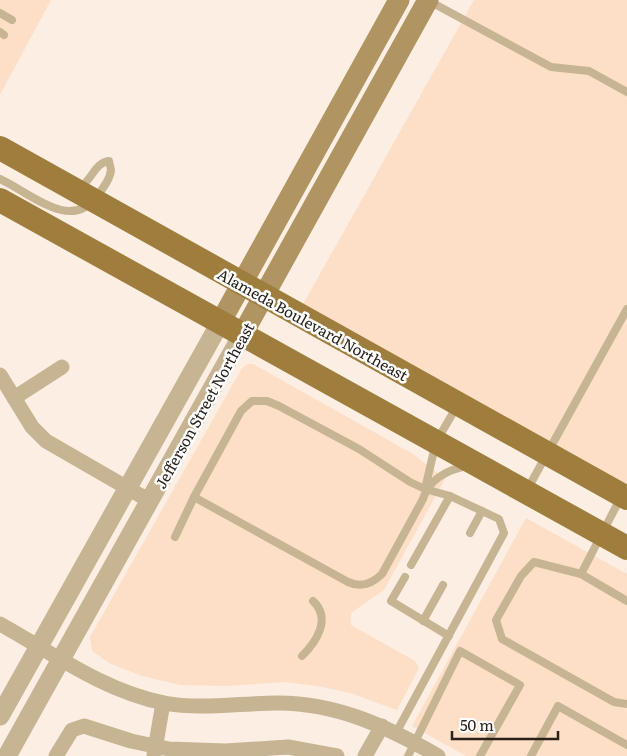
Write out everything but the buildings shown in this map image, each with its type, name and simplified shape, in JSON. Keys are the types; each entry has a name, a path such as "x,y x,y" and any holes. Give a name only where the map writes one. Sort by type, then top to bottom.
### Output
{"main road":[{"name":"Jefferson Street Northeast","path":"220,323 399,0"},
{"name":"Jefferson Street Northeast","path":"242,335 428,0"},
{"name":"Alameda Boulevard Northeast","path":"0,148 264,298 624,497"},
{"path":"0,200 627,548"}],"street":[{"name":"Jefferson Street Northeast","path":"0,716 220,323"},
{"name":"Jefferson Street Northeast","path":"7,756 242,335"},
{"path":"14,398 62,367"},
{"path":"0,375 32,427 46,441 150,501"},
{"path":"0,624 119,689 164,702 212,707 261,703 298,704 351,714 382,726 396,734 412,749 438,756"},
{"path":"155,751 164,702"},
{"path":"56,756 67,736 78,726 90,727 155,751 212,751 288,747 337,756"},
{"path":"365,756 382,726"}],"lane":[{"path":"428,0 551,67 590,71 627,92"},
{"path":"0,13 12,20"},
{"path":"0,179 52,207 65,212 79,212 94,201 111,175 109,161 101,164 87,183 73,189"},
{"path":"526,492 627,308"},
{"path":"175,537 194,497 241,411 252,401 258,400 279,406 359,449 410,482 425,489 450,496 499,519 504,533 396,734"},
{"path":"194,497 354,585 374,581 382,574 423,500 436,442 458,404"},
{"path":"425,489 446,472 476,464"},
{"path":"411,565 450,496"},
{"path":"581,574 624,497"},
{"path":"470,533 482,511"},
{"path":"627,601 581,574 534,562 521,576 496,620 502,639 614,702 627,704"},
{"path":"404,577 391,601 449,636"},
{"path":"424,621 443,585"},
{"path":"302,656 314,644 321,629 321,612 313,601"},
{"path":"412,749 460,651 520,685 480,756"},
{"path":"531,756 558,706 627,745"}],"shaded area":[{"path":"0,0 51,0 0,95"},
{"path":"474,0 627,0 627,495 298,313"},
{"path":"248,364 253,364 413,454 445,479 384,590 351,613 351,625 415,661 419,668 397,710 350,693 318,686 285,682 226,686 180,685 142,676 109,663 92,651 90,637 242,368"},
{"path":"526,518 627,574 627,756 466,756 412,726"}]}
